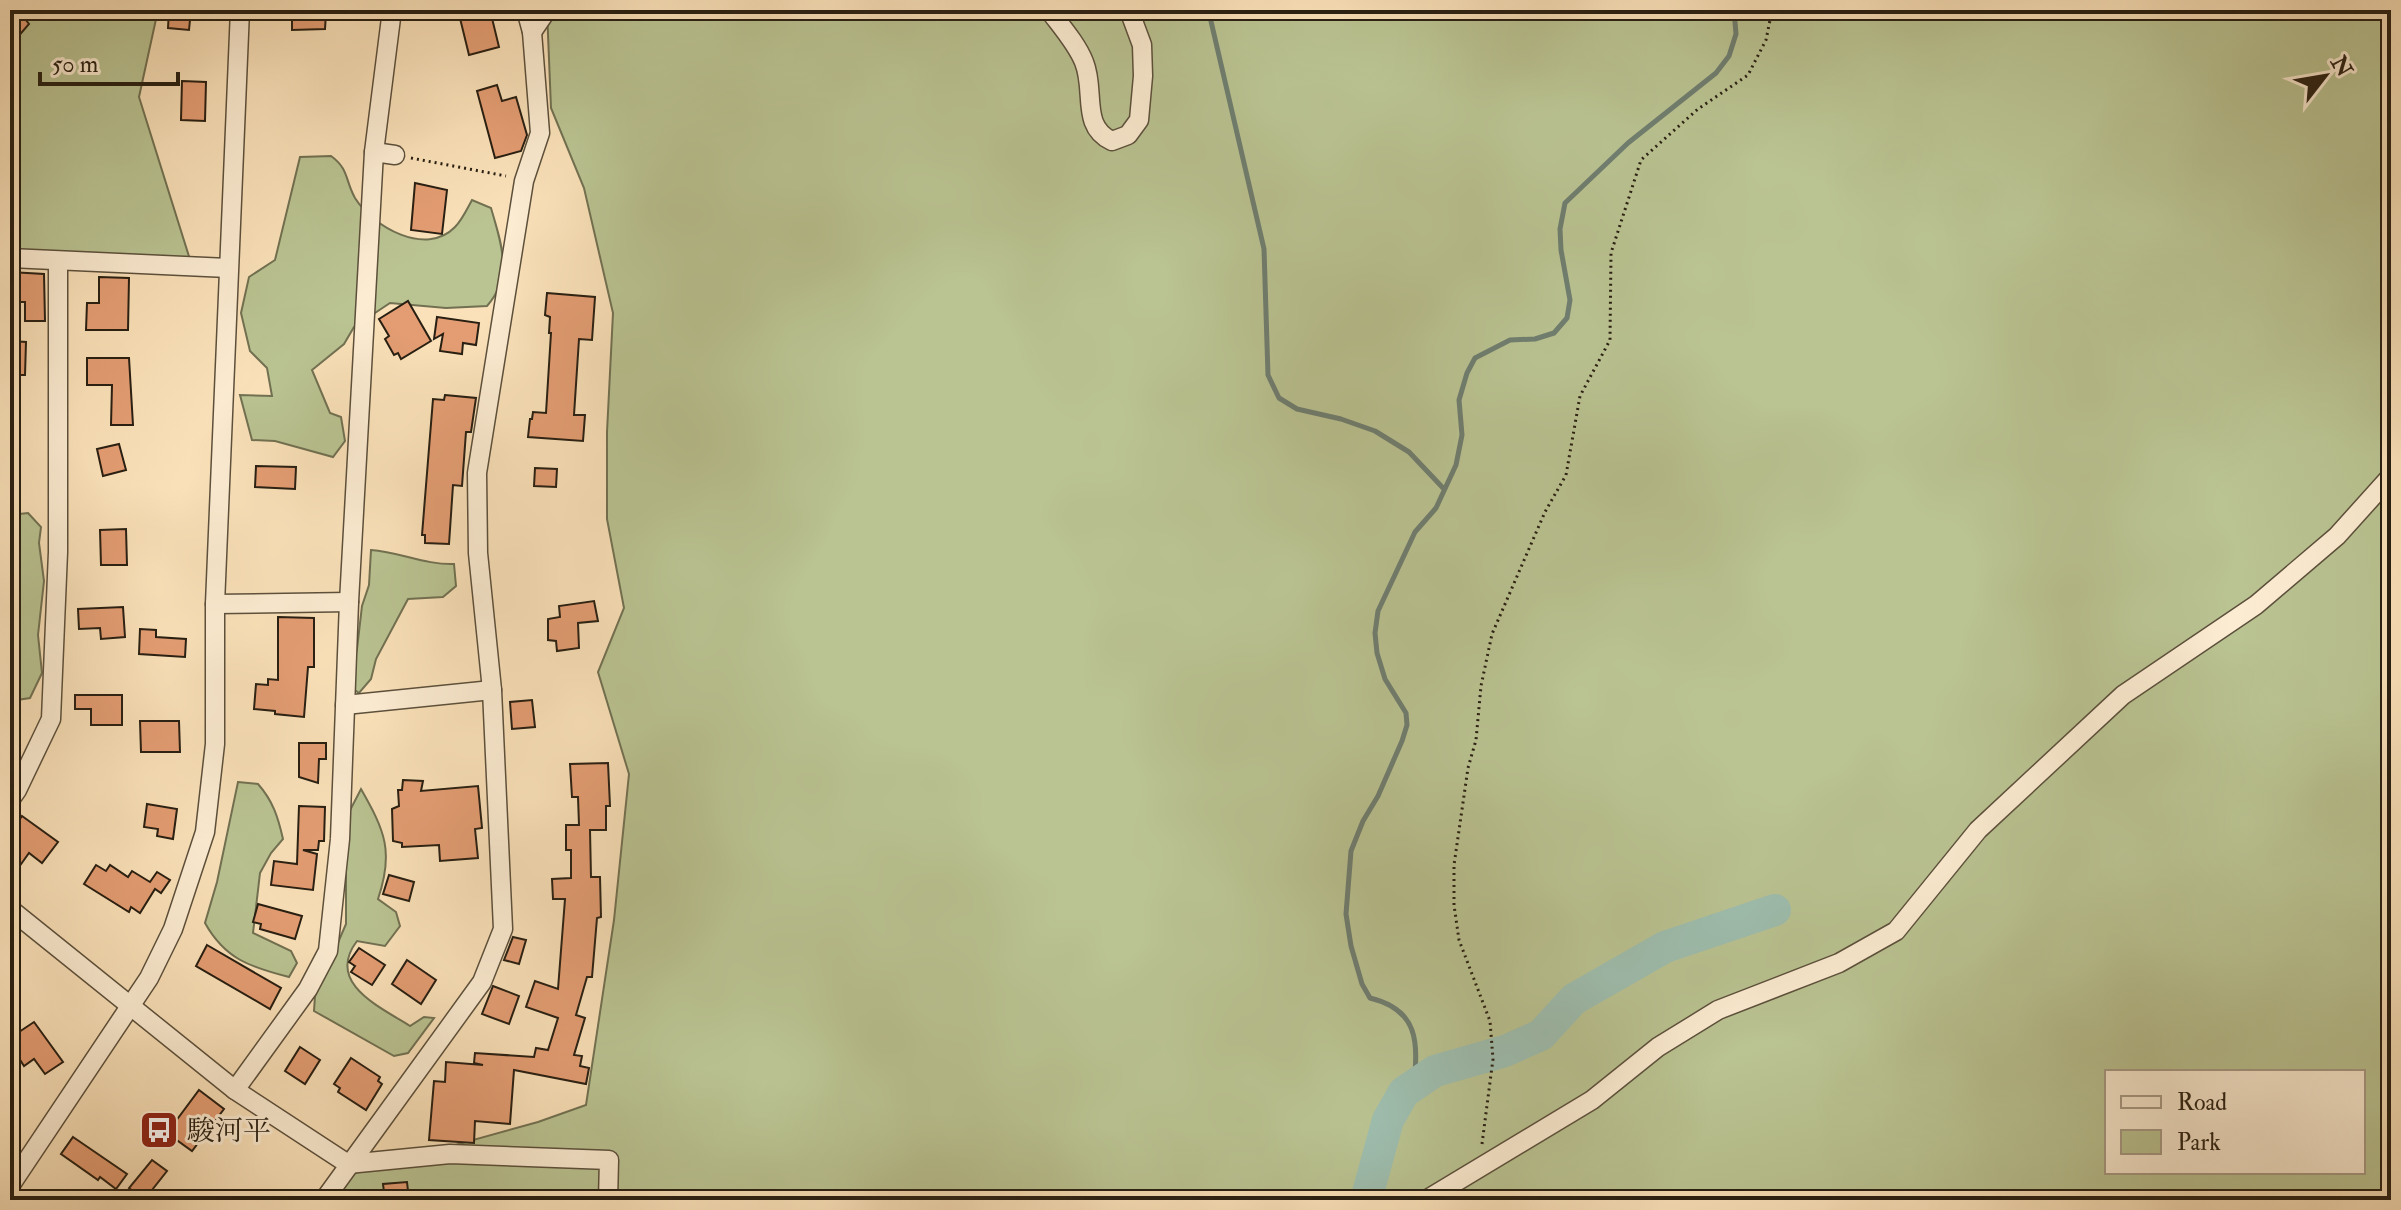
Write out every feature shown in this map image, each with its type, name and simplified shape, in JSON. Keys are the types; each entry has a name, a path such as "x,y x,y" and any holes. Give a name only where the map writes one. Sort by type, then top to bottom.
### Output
{"street":[{"path":"10,1186 149,978 173,929 205,832 215,744 215,604 240,10"},
{"path":"235,1090 308,989 328,951 340,839 349,602 374,152 392,10"},
{"path":"324,1200 482,982 503,929 492,690 478,553 477,473 524,181 540,133 532,32 526,10"},
{"path":"532,32 547,10"},
{"path":"1049,10 1084,62 1091,90 1092,122 1099,135 1112,141 1128,135 1139,120 1142,45 1129,10"},
{"path":"374,152 395,155"},
{"path":"10,258 228,268"},
{"path":"10,800 51,719 58,552 58,261"},
{"path":"1426,1200 1592,1100 1658,1047 1718,1010 1839,963 1896,931 1978,830 2123,695 2256,605 2337,536 2391,476"},
{"path":"215,604 349,602"},
{"path":"345,705 492,690"},
{"path":"10,909 235,1090 348,1164 450,1154 609,1160 608,1200"}],"path":[{"path":"1479,1168 1493,1059 1490,1021 1459,940 1454,905 1454,865 1468,768 1476,740 1481,686 1492,634 1545,512 1566,475 1580,396 1610,340 1611,253 1641,160 1698,109 1748,75 1766,40 1772,10"},
{"path":"395,155 501,175"}],"green space":[{"path":"10,10 158,10 139,97 192,266 10,264"},
{"path":"547,10 2391,10 2391,1200 334,1200 347,1175 538,1122 586,1105 614,920 629,774 598,672 624,608 607,519 607,432 613,313 584,188 551,108"},
{"path":"331,156 344,170 363,209 401,235 415,239 443,236 458,224 472,200 491,208 503,259 500,283 487,306 446,308 390,303 354,327 344,344 312,370 330,413 341,417 345,441 333,457 275,441 252,440 240,395 272,396 267,368 250,351 241,313 249,277 275,260 300,157"},
{"path":"28,513 41,527 39,543 44,581 38,635 42,673 30,698 10,701 10,515"},
{"path":"371,550 433,563 454,564 456,586 443,597 408,599 376,659 371,679 359,693 349,686 362,606 369,585"},
{"path":"238,782 258,784 271,803 281,831 283,839 260,873 253,933 291,951 297,963 289,977 240,960 221,945 205,923"},
{"path":"361,789 376,817 384,842 385,868 378,899 396,912 400,926 385,946 357,941 349,956 348,969 360,992 410,1026 424,1017 434,1018 408,1053 394,1056 314,1011 315,996 346,924 346,818"}],"building":[{"path":"10,10 18,10 29,24 10,46"},
{"path":"169,10 191,10 189,30 168,28"},
{"path":"458,10 490,10 499,47 469,55"},
{"path":"326,13 325,29 292,30 292,14"},
{"path":"182,81 206,82 205,121 181,120"},
{"path":"497,85 502,101 516,97 527,135 521,151 495,158 477,91"},
{"path":"415,183 447,190 442,234 411,230"},
{"path":"10,272 44,274 45,321 25,321 25,302 11,302"},
{"path":"99,277 129,278 128,330 86,330 87,303 99,303"},
{"path":"547,293 595,297 592,340 579,339 574,415 585,415 583,441 528,437 533,412 546,413 551,333 550,317 545,315"},
{"path":"408,301 431,341 401,359 398,353 394,355 385,339 389,336 379,319"},
{"path":"437,317 479,323 476,345 463,343 462,354 440,351 443,334 434,339"},
{"path":"10,341 26,342 25,375 10,375"},
{"path":"87,358 129,358 133,425 111,425 112,385 87,385"},
{"path":"445,395 476,398 471,432 466,432 462,486 453,485 449,544 425,543 425,535 422,535 433,399 444,400"},
{"path":"119,444 126,470 103,476 97,449"},
{"path":"256,466 296,467 295,489 255,487"},
{"path":"535,468 557,469 556,487 534,486"},
{"path":"126,529 127,565 101,565 100,530"},
{"path":"594,601 598,621 578,623 579,648 557,651 556,641 548,640 548,619 560,617 559,606"},
{"path":"123,607 125,637 101,639 100,628 79,629 78,609"},
{"path":"278,617 314,618 314,667 308,667 304,717 254,709 256,684 268,685 268,679 278,680"},
{"path":"140,629 156,630 156,637 186,639 185,657 139,654"},
{"path":"75,695 122,695 122,725 91,725 91,709 75,709"},
{"path":"532,700 535,727 512,729 510,702"},
{"path":"140,721 179,721 180,752 141,752"},
{"path":"299,743 326,743 326,759 319,759 318,783 299,777"},
{"path":"608,763 610,806 606,806 606,830 590,830 591,877 600,877 601,917 597,918 592,977 587,977 576,1015 585,1018 574,1055 582,1056 580,1066 589,1068 586,1084 514,1070 510,1124 475,1121 474,1143 429,1140 434,1081 445,1082 446,1062 483,1065 474,1063 475,1053 534,1057 536,1048 548,1050 558,1018 526,1007 535,981 558,989 565,899 553,899 552,879 571,878 571,850 566,850 566,825 579,825 578,797 572,797 570,764"},
{"path":"403,780 423,781 421,791 478,786 482,828 475,829 478,858 440,861 439,845 402,847 402,843 393,841 392,809 399,806 398,790 402,790"},
{"path":"147,804 177,809 173,839 157,836 158,829 144,827"},
{"path":"299,806 325,807 324,841 319,841 318,850 303,850 317,854 313,890 271,885 274,861 297,864"},
{"path":"22,816 58,842 42,863 29,853 19,867 10,861 10,833"},
{"path":"96,865 106,871 110,865 128,877 132,871 150,882 157,872 170,880 161,893 155,889 140,913 131,907 129,912 84,884"},
{"path":"389,875 414,882 409,901 383,894"},
{"path":"258,904 302,916 295,939 260,929 261,924 253,922"},
{"path":"513,937 526,940 519,964 504,960"},
{"path":"207,945 281,988 270,1009 196,966"},
{"path":"359,948 385,965 372,985 351,972 355,966 349,962"},
{"path":"407,960 436,980 421,1004 392,984"},
{"path":"493,986 519,996 509,1024 482,1014"},
{"path":"34,1022 63,1062 45,1074 34,1059 24,1066 10,1044 10,1038"},
{"path":"300,1047 320,1060 305,1084 285,1071"},
{"path":"351,1058 380,1077 378,1081 382,1084 366,1110 338,1092 340,1088 334,1084"},
{"path":"199,1090 224,1109 192,1151 167,1133"},
{"path":"73,1137 127,1174 116,1189 61,1154"},
{"path":"152,1160 167,1171 144,1200 129,1188"},
{"path":"407,1182 409,1200 385,1200 383,1184"}],"waterway":[{"path":"1414,1085 1416,1055 1412,1030 1407,1019 1398,1011 1370,998 1362,984 1346,914 1351,851 1407,725 1406,713 1385,679 1377,653 1375,633 1378,611 1415,532 1436,508 1456,465 1462,435 1459,400 1475,358 1510,340 1535,339 1554,333 1567,318 1570,300 1560,229 1565,203 1628,143 1716,73 1729,56 1736,34 1734,10"},
{"path":"1210,17 1264,249 1268,375 1279,398 1297,409 1375,431 1409,452 1444,489"},
{"path":"1366,1200 1388,1120 1404,1092 1435,1071 1505,1051 1541,1035 1574,999 1665,947 1775,910"}],"place":[{"name":"駿河平","path":"159,1130"}]}
